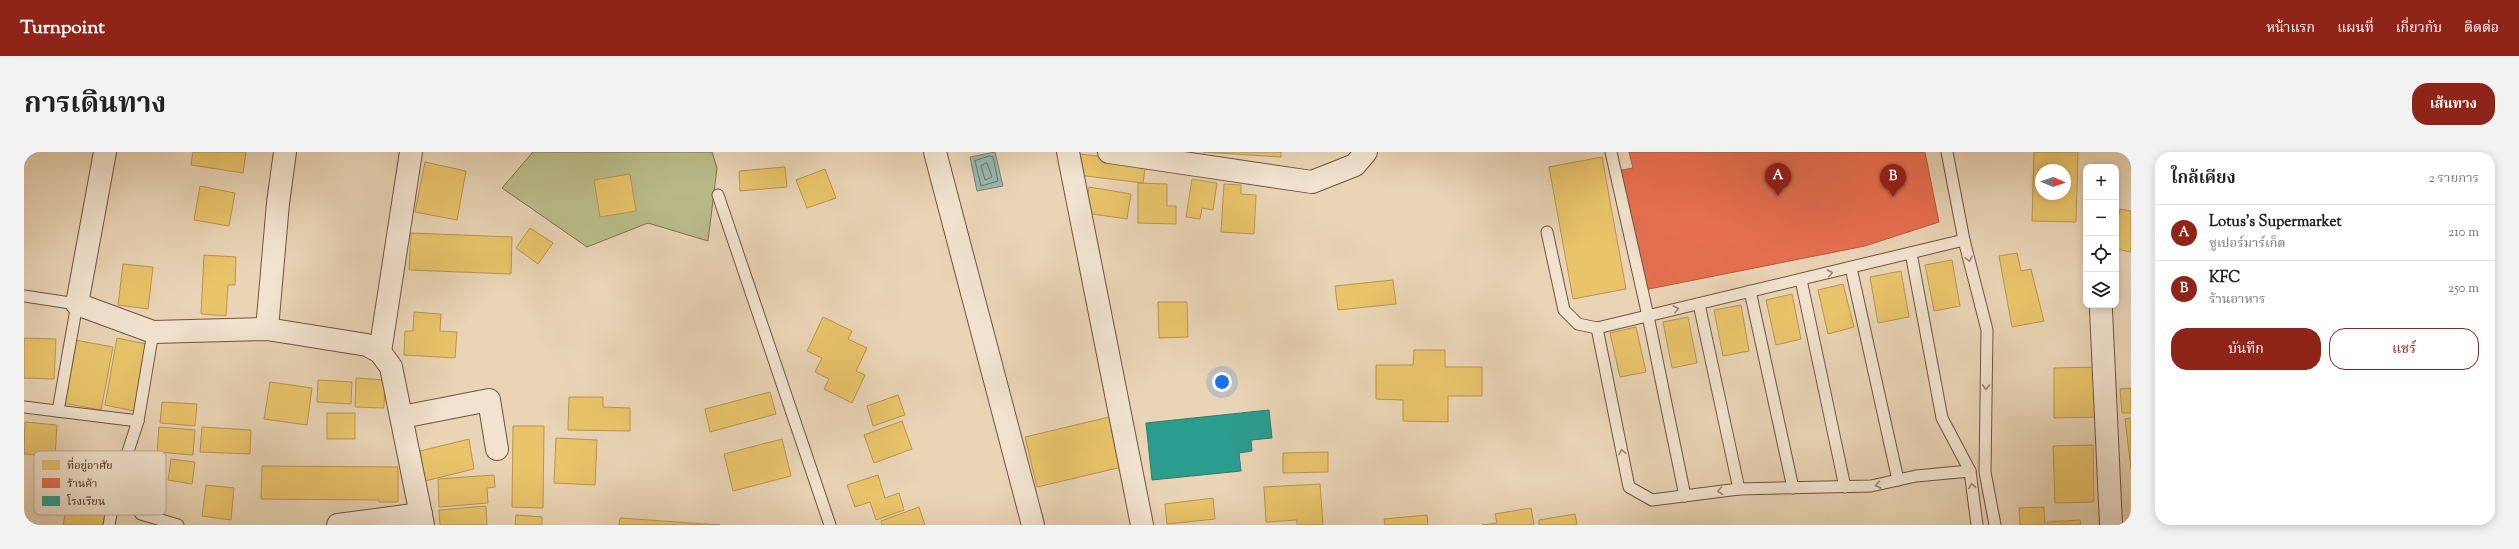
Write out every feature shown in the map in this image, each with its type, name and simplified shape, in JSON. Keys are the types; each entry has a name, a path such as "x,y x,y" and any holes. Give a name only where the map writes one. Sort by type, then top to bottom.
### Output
{"street":[{"path":"105,152 77,304 153,332 267,329 367,345 380,352 390,367 402,417 422,519 338,525"},
{"path":"267,329 278,203 285,152"},
{"path":"380,352 411,152"},
{"path":"935,152 1033,525"},
{"path":"1068,152 1142,525"},
{"path":"1109,152 1312,182 1354,165 1366,152"},
{"path":"2101,310 2111,525"},
{"path":"402,417 489,400 497,448"}],"lane":[{"path":"1611,152 1648,316 1685,496"},
{"path":"1947,152 1964,240 1987,330 1985,472 1995,525"},
{"path":"718,195 830,525"},
{"path":"1547,232 1564,310 1578,324 1597,328 1964,240"},
{"path":"1911,253 1942,418 1970,471 1978,525"},
{"path":"1851,268 1898,480"},
{"path":"1801,280 1845,487"},
{"path":"1750,291 1793,488"},
{"path":"24,296 77,304 58,411"},
{"path":"1699,304 1739,489"},
{"path":"1597,328 1629,487 1652,500 1739,489 1871,486 1898,480 1970,471"},
{"path":"128,451 138,421 153,332"},
{"path":"24,407 138,421"},
{"path":"109,525 111,515"},
{"path":"144,515 178,525"}],"green space":[{"path":"533,152 712,152 717,168 708,241 648,223 587,247 502,188"}],"water":[{"path":"995,152 1003,186 977,191 970,157"}],"building: ที่อยู่อาศัย":[{"path":"193,152 246,152 243,173 191,165"},
{"path":"1203,152 1281,152 1281,157"},
{"path":"2034,152 2078,152 2076,222 2032,221"},
{"path":"1080,154 1146,162 1143,183 1078,175"},
{"path":"1602,157 1626,289 1573,299 1549,167"},
{"path":"425,162 466,171 457,220 415,212"},
{"path":"785,167 787,187 740,191 739,171"},
{"path":"825,169 836,198 807,208 796,180"},
{"path":"630,174 636,211 600,217 594,180"},
{"path":"1192,179 1217,183 1213,210 1202,208 1200,219 1186,217"},
{"path":"1138,183 1167,184 1167,206 1176,206 1176,224 1138,223"},
{"path":"1224,184 1241,185 1241,194 1256,195 1254,234 1221,232"},
{"path":"200,186 235,193 229,226 194,220"},
{"path":"1089,187 1131,194 1127,219 1085,213"},
{"path":"2120,209 2131,211 2131,252 2119,250"},
{"path":"530,228 553,243 538,264 516,248"},
{"path":"411,233 512,237 511,274 409,270"},
{"path":"2017,253 2021,271 2031,269 2044,321 2012,327 1999,256"},
{"path":"204,255 236,257 235,285 228,285 226,316 201,314"},
{"path":"1952,260 1960,306 1934,311 1925,265"},
{"path":"123,264 153,267 148,309 118,305"},
{"path":"1901,271 1909,317 1878,323 1870,277"},
{"path":"1393,280 1396,304 1338,310 1335,286"},
{"path":"1843,284 1854,327 1828,334 1818,290"},
{"path":"1792,294 1801,339 1776,345 1766,300"},
{"path":"1158,302 1187,302 1188,337 1159,338"},
{"path":"1741,305 1749,351 1723,356 1714,310"},
{"path":"414,312 441,314 440,331 457,332 455,358 404,355 405,331 413,331"},
{"path":"823,317 852,331 848,339 867,348 856,371 865,375 852,403 824,389 829,379 815,372 822,358 807,351"},
{"path":"1688,317 1697,363 1672,368 1663,322"},
{"path":"1636,327 1646,372 1620,377 1610,333"},
{"path":"24,338 56,339 54,379 24,378"},
{"path":"117,338 147,344 134,411 105,405"},
{"path":"75,340 113,347 101,410 63,403"},
{"path":"1414,350 1445,350 1445,367 1482,367 1482,396 1448,396 1448,422 1403,421 1403,400 1376,399 1376,365 1413,365"},
{"path":"2100,367 2101,417 2054,418 2054,368"},
{"path":"356,378 385,380 384,408 355,407"},
{"path":"318,380 352,382 351,404 317,402"},
{"path":"270,382 312,388 307,425 264,419"},
{"path":"2131,388 2131,413 2122,413 2120,389"},
{"path":"770,392 776,414 710,432 705,409"},
{"path":"898,395 905,415 873,426 867,406"},
{"path":"569,397 603,397 603,407 630,408 630,431 568,430"},
{"path":"162,402 197,404 195,426 160,423"},
{"path":"327,413 355,413 355,439 327,439"},
{"path":"1109,417 1122,467 1037,487 1025,437"},
{"path":"2131,418 2131,469 2125,419"},
{"path":"902,421 912,449 874,463 864,435"},
{"path":"25,422 57,425 55,451 34,451 34,455 24,454"},
{"path":"513,426 544,426 543,508 512,507"},
{"path":"159,427 195,430 193,455 157,451"},
{"path":"202,427 251,430 250,454 200,452"},
{"path":"556,438 597,440 595,485 554,483"},
{"path":"469,439 474,469 425,481 420,451"},
{"path":"782,439 791,476 733,491 724,454"},
{"path":"2093,445 2094,502 2055,503 2053,446"},
{"path":"1328,452 1328,472 1283,473 1283,453"},
{"path":"171,459 195,462 192,484 168,480"},
{"path":"262,466 398,467 398,502 379,502 379,500 261,499"},
{"path":"494,475 495,487 487,488 488,503 439,507 438,479"},
{"path":"878,475 885,498 899,493 904,510 876,520 870,502 855,507 847,485"},
{"path":"1320,484 1323,525 1297,525 1297,520 1266,522 1264,487"},
{"path":"206,485 234,488 231,520 202,516"},
{"path":"1213,498 1215,519 1167,524 1165,504"},
{"path":"486,506 487,525 440,525 439,510"},
{"path":"919,507 925,525 882,525 881,521"},
{"path":"2044,507 2045,525 2020,525 2019,508"},
{"path":"1531,508 1534,525 1482,525 1497,523 1495,514"},
{"path":"1575,514 1577,525 1539,525 1539,520"},
{"path":"65,515 107,515 105,525 63,525"},
{"path":"516,515 542,517 542,525 515,525"},
{"path":"1427,515 1428,525 1385,525 1384,519"},
{"path":"620,518 720,525 619,525"},
{"path":"2080,520 2081,525 2047,525 2047,522"}],"building: ร้านค้า":[{"path":"1629,152 1925,152 1939,222 1865,246 1644,290 1617,171 1633,168"}],"building: โรงเรียน":[{"path":"1269,410 1272,438 1251,440 1252,451 1239,453 1241,471 1152,480 1146,423"}],"place":[{"name":"Lotus's Supermarket","path":"1778,196"},
{"name":"KFC","path":"1893,197"}]}
